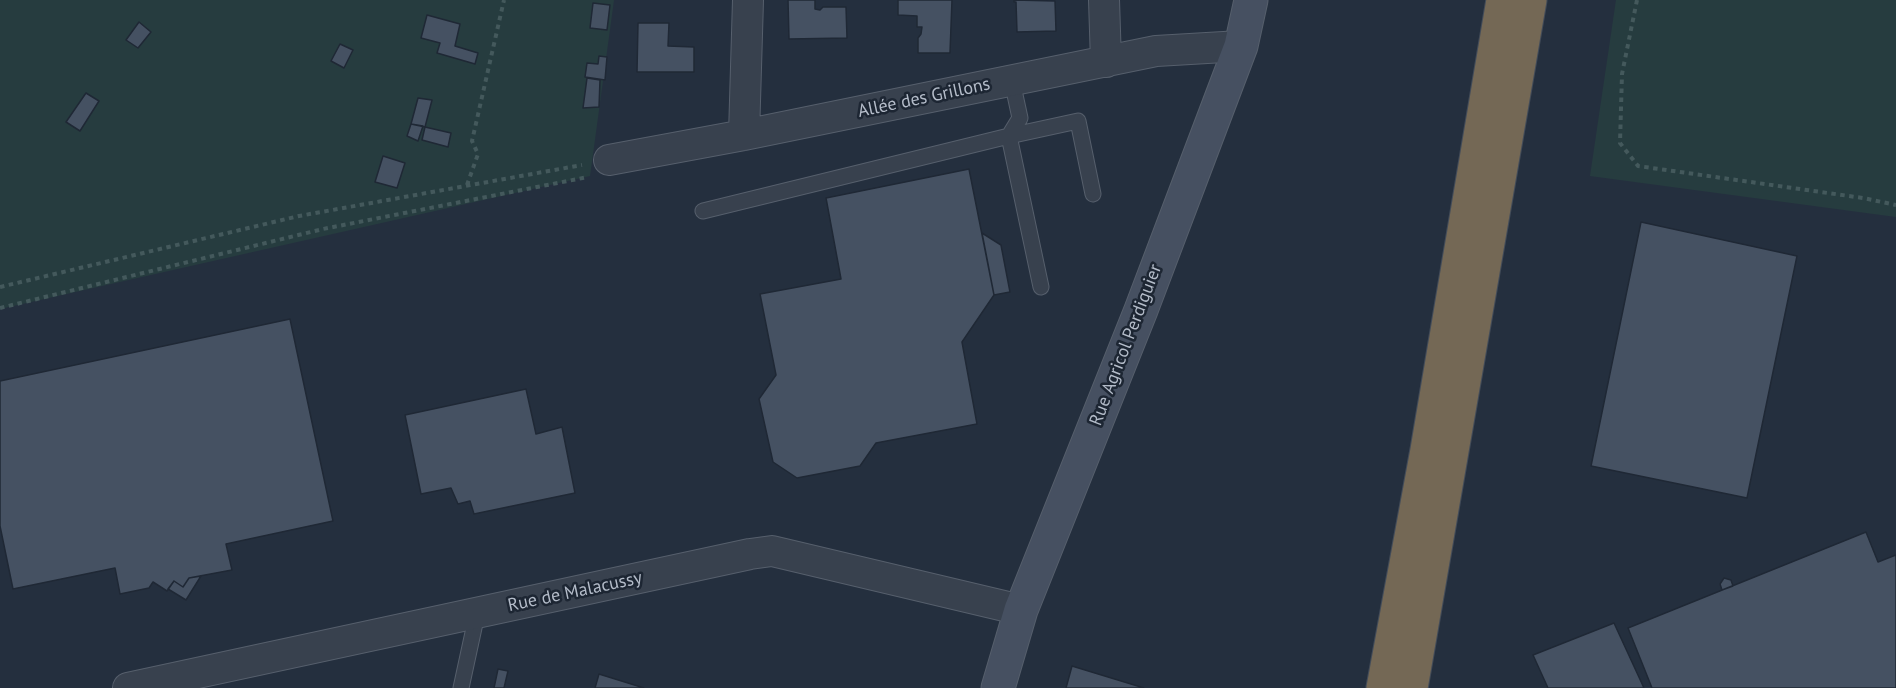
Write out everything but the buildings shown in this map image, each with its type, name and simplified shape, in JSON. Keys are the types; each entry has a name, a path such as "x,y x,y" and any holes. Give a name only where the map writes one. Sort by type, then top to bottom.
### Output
{"highway":[{"path":"1383,688 1427,450 1503,0"},
{"path":"1411,688 1530,0"}],"street":[{"path":"744,135 748,0"},
{"path":"1104,0 1106,62"},
{"name":"Rue Agricol Perdiguier","path":"998,688 1021,610 1141,310 1241,46 1251,0"},
{"name":"Allée des Grillons","path":"600,168 744,135 1156,51 1241,46"},
{"name":"Rue de Malacussy","path":"128,688 772,551 1021,610"}],"lane":[{"path":"1012,81 1020,118 1010,136 1041,288"},
{"path":"703,211 1078,121 1093,194"},
{"path":"461,688 477,614"}],"path":[{"path":"466,186 478,154 472,141 504,0"},
{"path":"1637,0 1622,74 1620,143 1638,165 1863,198 1896,205"},
{"path":"0,287 299,216 466,186 600,168"},
{"path":"0,308 323,229 600,168"}],"green space":[{"path":"0,0 614,0 590,176 0,309"},
{"path":"1616,0 1896,0 1896,217 1590,176"}]}
